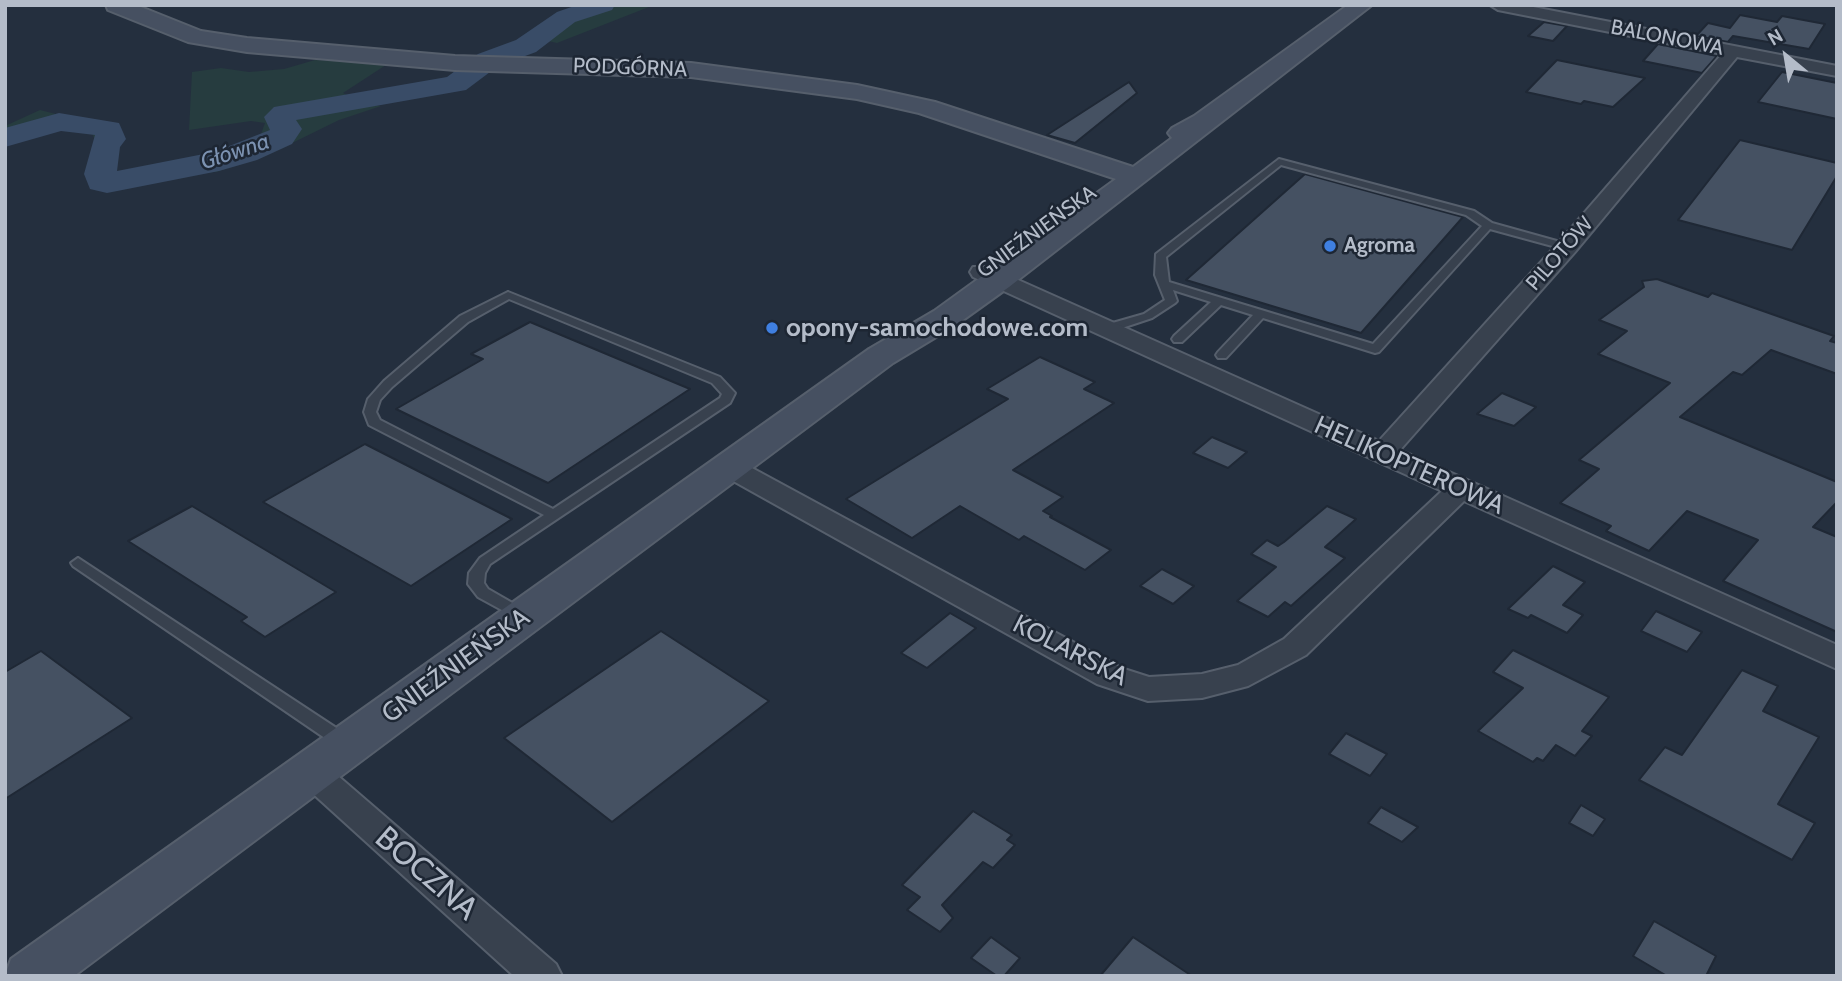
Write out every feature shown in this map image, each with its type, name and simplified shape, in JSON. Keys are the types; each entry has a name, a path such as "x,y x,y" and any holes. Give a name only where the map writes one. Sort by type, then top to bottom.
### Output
{"main road":[{"name":"PODGÓRNA","path":"116,5 196,37 218,42 455,63 691,70 856,92 926,107 1129,174"},
{"name":"GNIEŹNIEŃSKA","path":"31,976 881,356 925,314 990,276 1129,174 1182,143 1203,121 1362,5"}],"street":[{"name":"BALONOWA","path":"1498,5 1837,71"},
{"name":"PILOTÓW","path":"1382,454 1567,247 1733,51"},
{"name":"HELIKOPTEROWA","path":"990,276 1837,658"},
{"name":"KOLARSKA","path":"729,467 1109,676 1148,689 1202,687 1248,674 1295,647 1460,489"},
{"name":"BOCZNA","path":"311,772 542,976"}],"lane":[{"path":"1106,329 1148,316 1171,301 1161,275 1160,256 1279,162 1470,212 1488,225 1567,247"},
{"path":"1164,284 1375,349 1488,225"},
{"path":"523,617 482,593 476,584 477,573 485,561 554,515 725,400 729,393 716,380 508,295 464,319 388,384 374,399 370,412 374,422 554,515"},
{"path":"1178,339 1219,301"},
{"path":"1222,355 1261,314"},
{"path":"78,563 348,745"}],"green space":[{"path":"592,5 654,5 557,43 526,36"},
{"path":"315,60 389,63 343,93 364,104 381,106 339,120 278,150 216,172 183,173 103,188 89,185 90,163 96,144 93,135 80,130 58,129 5,142 5,126 40,110 115,129 119,136 114,147 114,171 123,175 218,159 261,134 265,123 251,121 189,130 192,72 221,68 249,72 284,69"}],"building":[{"path":"1740,15 1777,22 1782,16 1825,24 1809,49 1733,36 1728,42 1696,36 1708,23 1730,28"},
{"path":"1544,22 1567,26 1553,41 1528,36"},
{"path":"1658,44 1717,56 1702,73 1643,61"},
{"path":"1557,60 1645,78 1613,107 1584,101 1581,104 1526,92"},
{"path":"1782,72 1837,83 1837,119 1758,102"},
{"path":"1129,82 1137,93 1075,143 1047,135"},
{"path":"1740,140 1837,163 1837,176 1792,250 1678,220"},
{"name":"Agroma","path":"1305,174 1463,217 1361,333 1186,280"},
{"path":"1657,279 1708,297 1712,293 1834,336 1830,341 1837,343 1837,374 1771,350 1742,375 1733,372 1680,417 1837,482 1837,502 1813,527 1837,537 1837,632 1723,581 1758,540 1687,511 1649,551 1606,531 1611,526 1560,503 1599,469 1579,460 1670,383 1598,354 1627,331 1599,320 1644,287 1642,281"},
{"path":"530,322 690,389 548,483 396,409 483,359 471,354"},
{"path":"1040,357 1095,382 1084,389 1114,403 1013,470 1063,497 1043,511 1052,516 1050,517 1111,550 1085,570 1024,536 1019,540 960,506 912,538 846,499 1008,399 987,389"},
{"path":"1502,393 1536,407 1514,426 1477,414"},
{"path":"1212,437 1247,452 1228,468 1193,453"},
{"path":"365,444 512,519 411,586 263,502"},
{"path":"192,506 336,592 265,637 241,621 247,617 128,541"},
{"path":"1327,506 1356,519 1325,547 1345,558 1291,606 1285,602 1268,617 1237,601 1276,567 1251,554 1267,540 1278,546"},
{"path":"1553,566 1585,582 1563,605 1583,615 1567,633 1531,615 1528,618 1508,609"},
{"path":"1162,569 1194,586 1173,604 1140,586"},
{"path":"1656,611 1702,632 1687,652 1641,631"},
{"path":"950,613 976,628 927,668 901,653"},
{"path":"661,631 769,701 612,822 504,738"},
{"path":"1513,650 1609,697 1582,731 1592,736 1575,756 1556,745 1543,761 1537,758 1533,762 1478,731 1523,688 1493,672"},
{"path":"41,651 132,718 5,799 5,672"},
{"path":"1742,670 1778,686 1763,711 1819,737 1778,804 1815,823 1792,860 1639,780 1665,747 1682,755"},
{"path":"1346,733 1387,754 1370,776 1329,754"},
{"path":"1581,805 1605,819 1593,836 1569,823"},
{"path":"1381,807 1418,827 1402,842 1368,823"},
{"path":"973,811 1012,835 1007,840 1015,845 993,868 983,862 942,905 953,918 940,932 907,910 920,897 902,885"},
{"path":"1654,921 1716,956 1706,976 1667,976 1633,956"},
{"path":"991,937 1020,958 1004,976 997,976 971,958"},
{"path":"1133,937 1192,976 1100,976"}],"waterway":[{"name":"Główna","path":"5,138 59,122 108,129 111,139 105,147 100,174 102,182 107,183 219,161 246,153 281,137 287,129 279,117 285,113 456,84 488,60 526,46 566,17 603,5"}],"place":[{"name":"Agroma","path":"1330,246"},
{"name":"opony-samochodowe.com","path":"772,328"}]}
